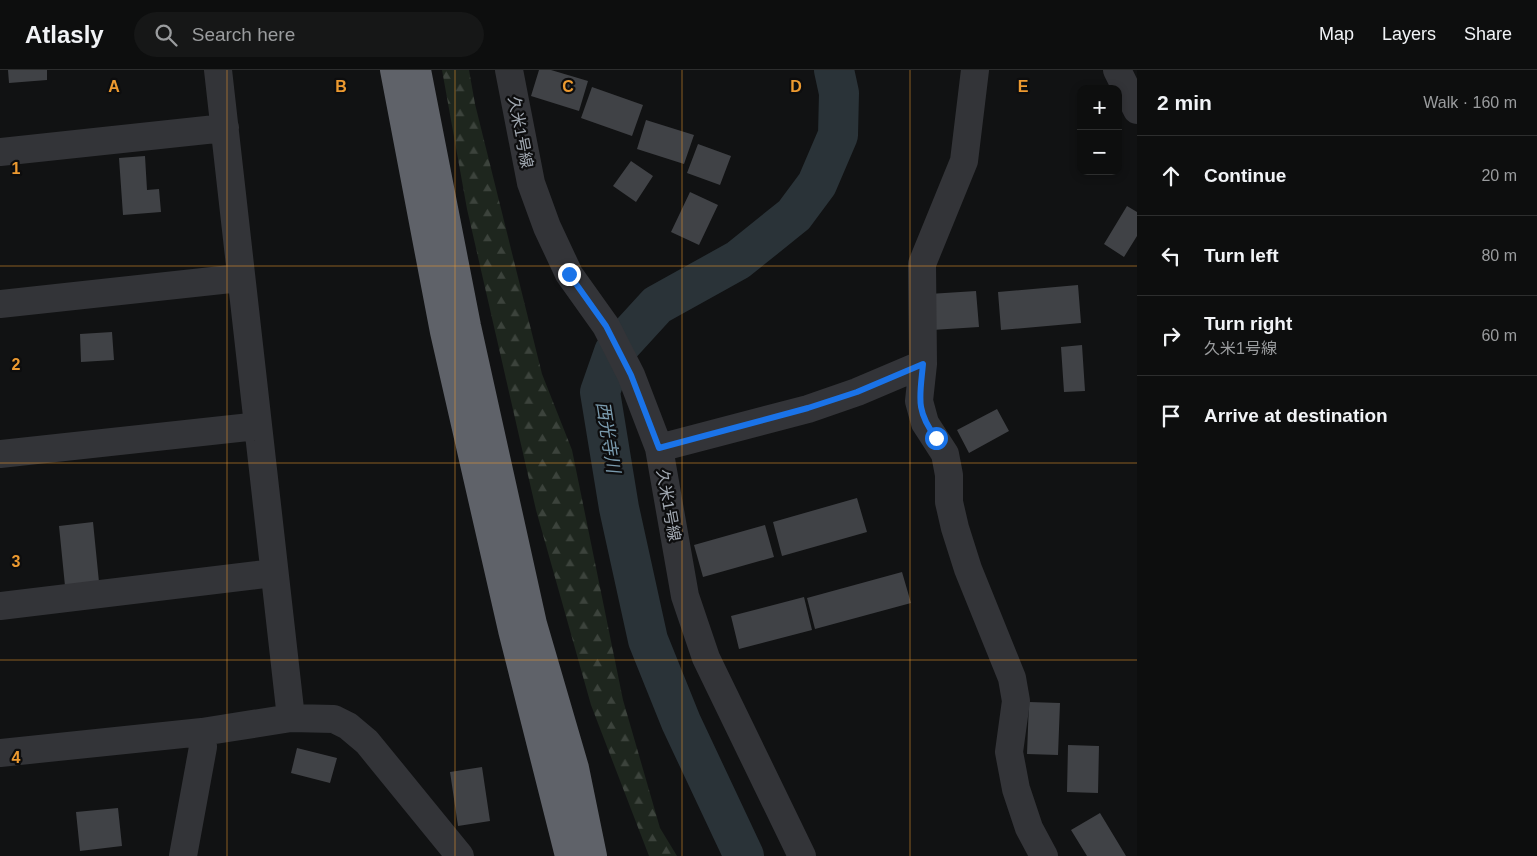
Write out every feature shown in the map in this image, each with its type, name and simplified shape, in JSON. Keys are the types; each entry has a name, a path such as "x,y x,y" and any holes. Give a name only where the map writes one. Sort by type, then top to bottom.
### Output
{"highway":[{"path":"394,70 444,332 512,630 567,851"},
{"path":"417,70 468,326 534,624 575,768 593,856"},
{"path":"575,768 612,856"}],"street":[{"path":"218,70 273,573 291,718"},
{"name":"久米1号線","path":"509,70 530,183 547,227 569,274 606,326 631,375 659,448 685,596 706,658 802,856"},
{"path":"975,70 964,161 922,264 923,364 919,401 925,423 945,454 949,502 968,569 1012,678 1016,701 1009,752 1016,789 1029,828 1044,856"},
{"path":"1117,70 1137,110"},
{"path":"0,152 225,128"},
{"path":"0,304 240,278"},
{"path":"659,448 808,408 857,392 923,364"},
{"path":"0,454 258,426"},
{"path":"0,606 273,573"},
{"path":"0,753 202,732 291,718 334,719 348,726 367,742 460,856"},
{"path":"183,856 203,746 202,732"}],"green space":[{"path":"442,70 469,70 475,104 542,374 572,450 623,700 660,828 677,856 649,856 591,705 536,510 467,209"}],"building":[{"path":"8,70 47,70 47,80 9,83"},
{"path":"539,70 551,70 588,81 579,111 531,96"},
{"path":"592,87 643,105 632,136 581,118"},
{"path":"646,120 694,135 684,164 637,149"},
{"path":"698,144 731,156 720,185 687,173"},
{"path":"145,156 147,190 159,189 161,212 123,215 119,158"},
{"path":"631,161 653,176 636,202 613,186"},
{"path":"690,192 718,205 699,245 671,232"},
{"path":"1127,206 1137,212 1137,236 1124,257 1104,244"},
{"path":"1078,285 1081,323 1001,330 998,292"},
{"path":"976,291 979,327 932,330 929,294"},
{"path":"112,332 114,360 81,362 80,334"},
{"path":"1082,345 1085,391 1064,392 1061,347"},
{"path":"997,409 1009,431 969,453 957,430"},
{"path":"857,498 867,532 782,556 773,522"},
{"path":"93,522 99,582 65,586 59,526"},
{"path":"765,525 774,557 703,577 694,545"},
{"path":"902,572 911,603 815,629 807,598"},
{"path":"804,597 812,630 739,649 731,616"},
{"path":"1029,702 1060,703 1058,755 1027,754"},
{"path":"1068,745 1099,746 1098,793 1067,792"},
{"path":"297,748 337,758 330,783 291,773"},
{"path":"482,767 490,821 458,826 450,772"},
{"path":"118,808 122,846 80,851 76,812"},
{"path":"1100,813 1126,856 1087,856 1071,830"}],"waterway":[{"name":"西光寺川","path":"744,856 681,722 648,640 619,508 600,392 614,352 657,305 738,260 794,215 817,184 838,135 839,93 834,70"}],"route":[{"path":"569,274 606,326 631,375 659,448 808,408 857,392 923,364 919,401 925,423 936,438"}]}
